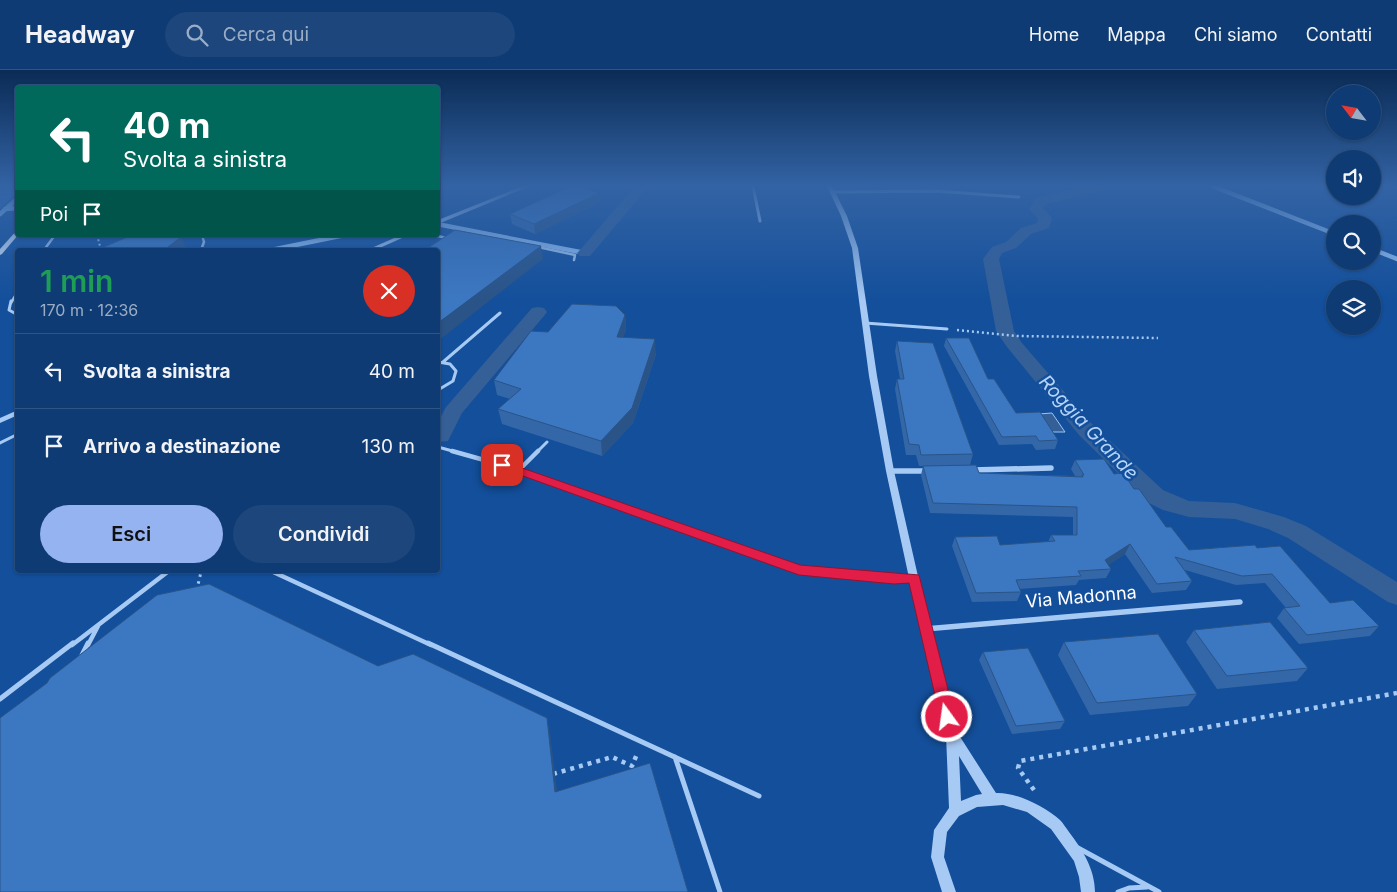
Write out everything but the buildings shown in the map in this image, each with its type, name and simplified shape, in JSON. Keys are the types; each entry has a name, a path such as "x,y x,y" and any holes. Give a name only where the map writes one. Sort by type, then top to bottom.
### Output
{"main road":[{"path":"0,253 15,235"}],"street":[{"path":"847,224 855,248 865,323 890,471 925,629 952,735 955,810"},
{"path":"375,248 401,237"},
{"path":"0,421 15,414"},
{"path":"966,470 1050,468"},
{"path":"890,471 937,470"},
{"name":"Via Madonna","path":"925,629 1240,602"},
{"path":"952,735 991,798"},
{"path":"950,892 942,878 938,855 939,837 945,822 955,810 971,801 991,798 1009,799 1046,818 1072,844 1082,865 1088,892"}],"lane":[{"path":"439,237 449,236"},
{"path":"45,248 54,237"},
{"path":"529,246 575,255 574,260"},
{"path":"15,296 9,306 9,310 15,313"},
{"path":"440,389 448,385 456,376 454,367 443,362 500,313"},
{"path":"865,323 947,329"},
{"path":"0,444 15,436"},
{"path":"518,471 548,442"},
{"path":"440,448 518,471 799,570 894,579 914,578"},
{"path":"0,699 166,573"},
{"path":"276,573 759,796"},
{"path":"77,664 99,624"},
{"path":"675,757 720,892"},
{"path":"1072,844 1158,892"},
{"path":"1118,892 1129,888 1146,887"}],"path":[{"path":"947,329 1016,336 1158,338"},
{"path":"195,597 201,573"},
{"path":"1046,818 1038,796 1018,768 1020,761 1397,693"},
{"path":"546,776 612,757 632,766 642,742"}],"shaded area":[{"path":"1052,413 1065,432 1051,432 1038,414"}],"waterway":[{"path":"585,253 609,224"},
{"name":"Roggia Grande","path":"1044,224 1026,231 1011,245 997,250 991,259 1005,331 1016,347 1086,430 1155,496 1171,504 1189,509 1235,511 1276,523 1297,532 1397,595"},
{"path":"1310,224 1326,230"},
{"path":"442,225 585,253"},
{"path":"281,248 335,237"},
{"path":"1381,253 1397,259"},
{"path":"441,436 453,411 538,312"}],"route":[{"path":"502,465 799,570 894,579 914,578 947,717"}]}
